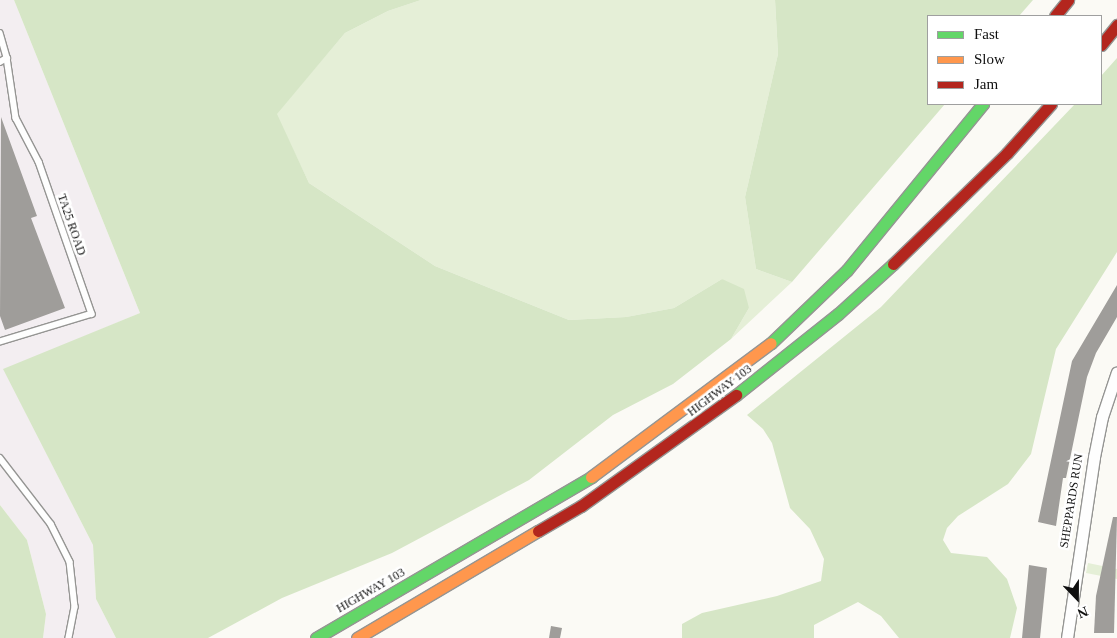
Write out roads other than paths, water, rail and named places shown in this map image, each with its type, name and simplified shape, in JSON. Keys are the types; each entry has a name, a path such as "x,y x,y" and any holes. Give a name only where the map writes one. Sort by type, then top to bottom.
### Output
{"highway":[{"path":"1056,15 1068,0"},
{"path":"1102,44 1117,25"},
{"name":"HIGHWAY 103","path":"316,638 573,489 656,433 744,366 789,328 846,270 982,105"},
{"name":"HIGHWAY 103","path":"357,638 440,591 619,481 785,358 910,250 1007,153 1050,105"},
{"path":"369,638 428,603 440,591"}],"street":[{"name":"SHEPPARDS RUN","path":"1067,638 1094,457 1117,372"}],"lane":[{"path":"0,33 7,58 0,62"},
{"name":"TA25 ROAD","path":"0,342 92,314 39,162 16,118 7,58"},
{"path":"0,458 51,524 70,562 75,607 69,638"}]}
